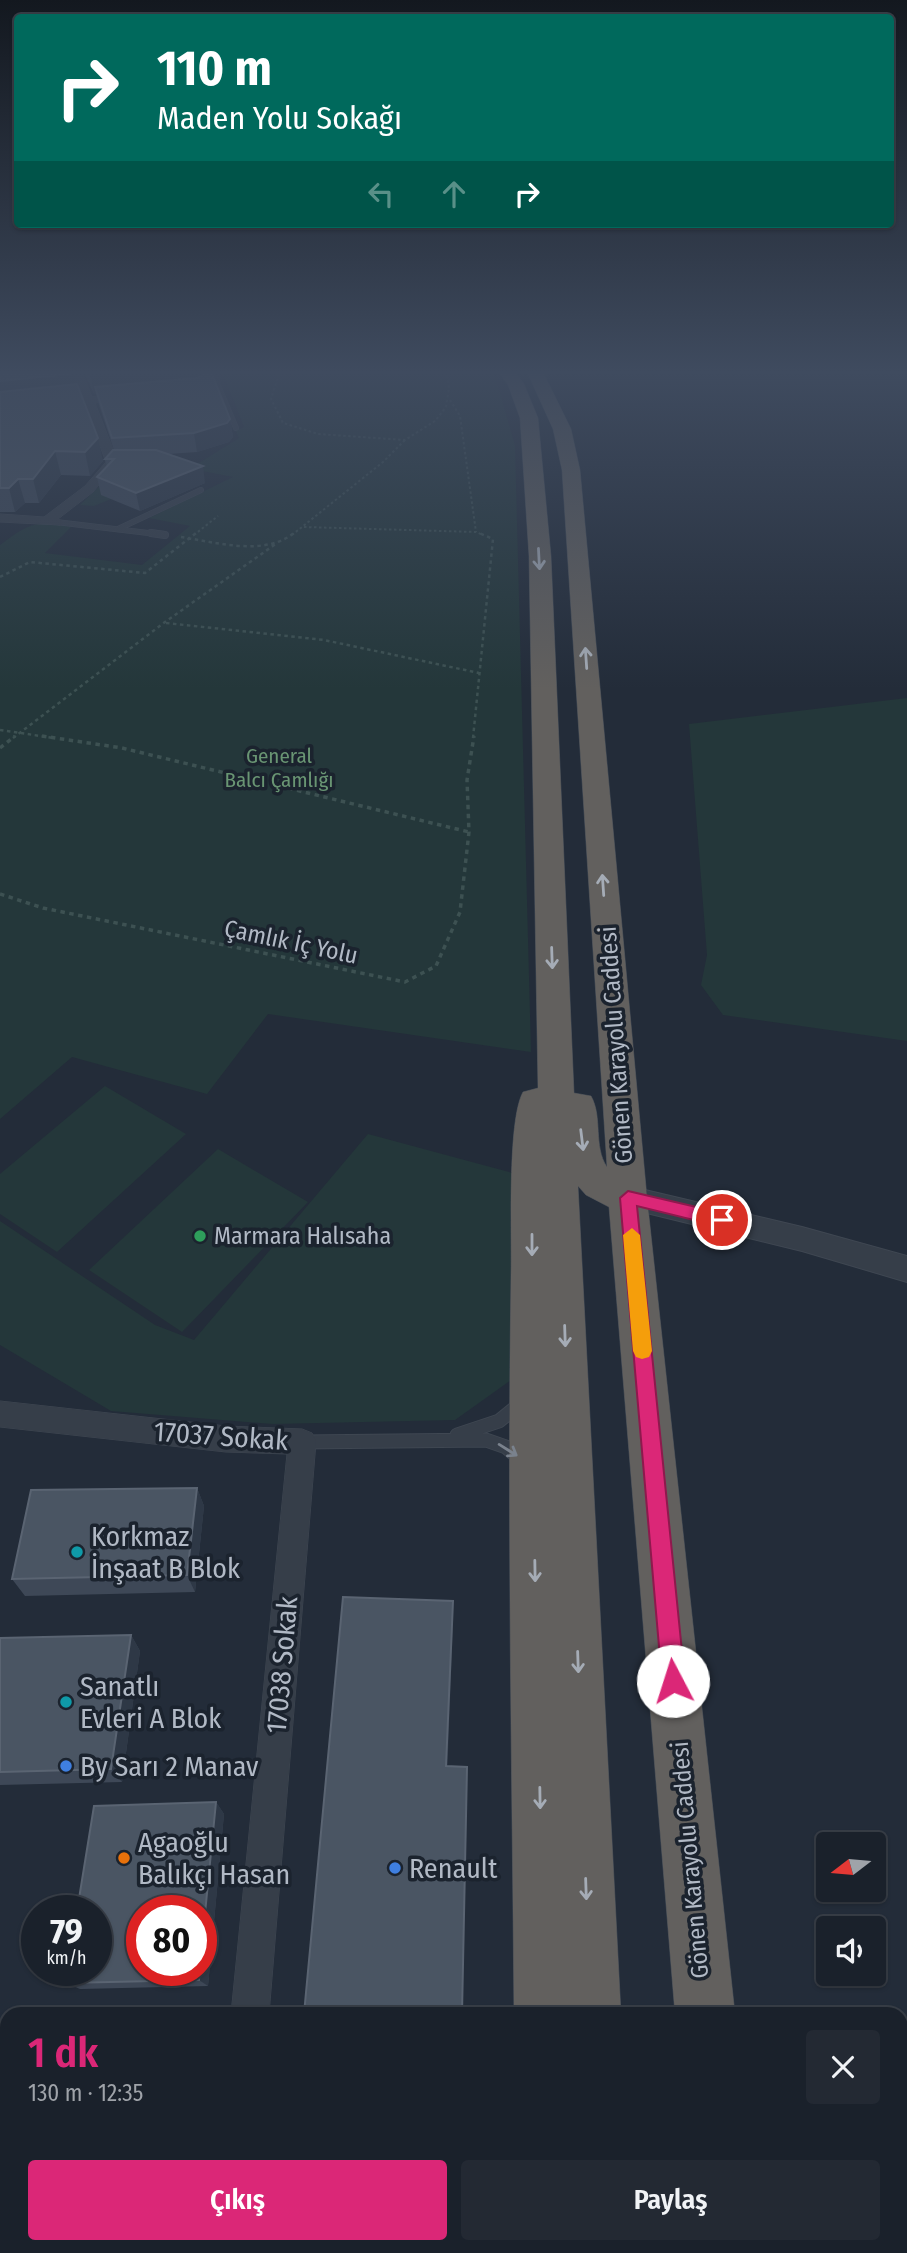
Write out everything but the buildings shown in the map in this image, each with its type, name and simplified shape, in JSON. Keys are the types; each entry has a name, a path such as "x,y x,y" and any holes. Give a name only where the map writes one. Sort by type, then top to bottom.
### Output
{"highway":[{"path":"534,479 540,556 561,1244 591,2007"},
{"name":"Gönen Karayolu Caddesi","path":"572,479 628,1198 704,2007"},
{"path":"547,806 558,830 565,862 579,1115 585,1168 602,1189 628,1198"},
{"path":"544,2007 531,1380 532,1151 536,1102 554,1032"},
{"path":"561,1244 574,1203 579,1199 628,1198"}],"street":[{"path":"0,518 52,521 100,479"},
{"path":"628,1198 802,1239 907,1269"},
{"name":"17037 Sokak","path":"0,1414 226,1439 302,1442"},
{"name":"17038 Sokak","path":"251,2007 302,1442"}],"lane":[{"path":"118,529 201,490"},
{"path":"52,521 165,535"},
{"path":"443,1439 499,1421 523,1401 531,1380"},
{"path":"443,1439 486,1440 514,1452 525,1464 534,1510"},
{"name":"17037 Sokak","path":"302,1442 443,1439"}],"path":[{"path":"0,748 165,622 304,527 362,479"},
{"name":"Çamlık İç Yolu","path":"0,894 43,908 405,982 436,966 460,912 470,832 467,780 493,539 476,532 469,479"},
{"path":"0,578 30,562 145,573 218,516"},
{"path":"304,527 476,532"},
{"path":"165,535 246,545 277,543"},
{"path":"165,622 266,630 409,655 479,673"},
{"path":"0,730 23,731 122,748 470,832"}],"green space":[{"name":"General Balcı Çamlığı","path":"107,479 160,479 94,506 80,505"},
{"name":"General Balcı Çamlığı","path":"229,479 516,479 531,1052 268,1014 207,1094 72,1057 0,1119 0,545 26,528 49,523 71,527 45,553 142,565 190,526 149,518"},
{"path":"907,698 907,1041 723,1015 701,985 707,955 689,724"},
{"path":"105,1086 186,1134 57,1252 0,1214 0,1174"},
{"path":"368,1134 520,1175 518,1375 455,1420 273,1424 111,1411 0,1345 0,1221 155,1325 194,1340"},
{"name":"Marmara Halısaha","path":"218,1149 308,1202 182,1332 89,1270"}],"slow traffic":[{"path":"632,1235 642,1351"}],"place":[{"name":"Marmara Halısaha","path":"200,1236"},
{"name":"Korkmaz İnşaat B Blok","path":"77,1552"},
{"name":"Sanatlı Evleri A Blok","path":"66,1702"},
{"name":"By Sarı 2 Manav","path":"66,1766"},
{"name":"Agaoğlu Balıkçı Hasan","path":"124,1858"},
{"name":"Renault","path":"395,1868"}],"route":[{"path":"673,1681 628,1198 722,1220"}]}
